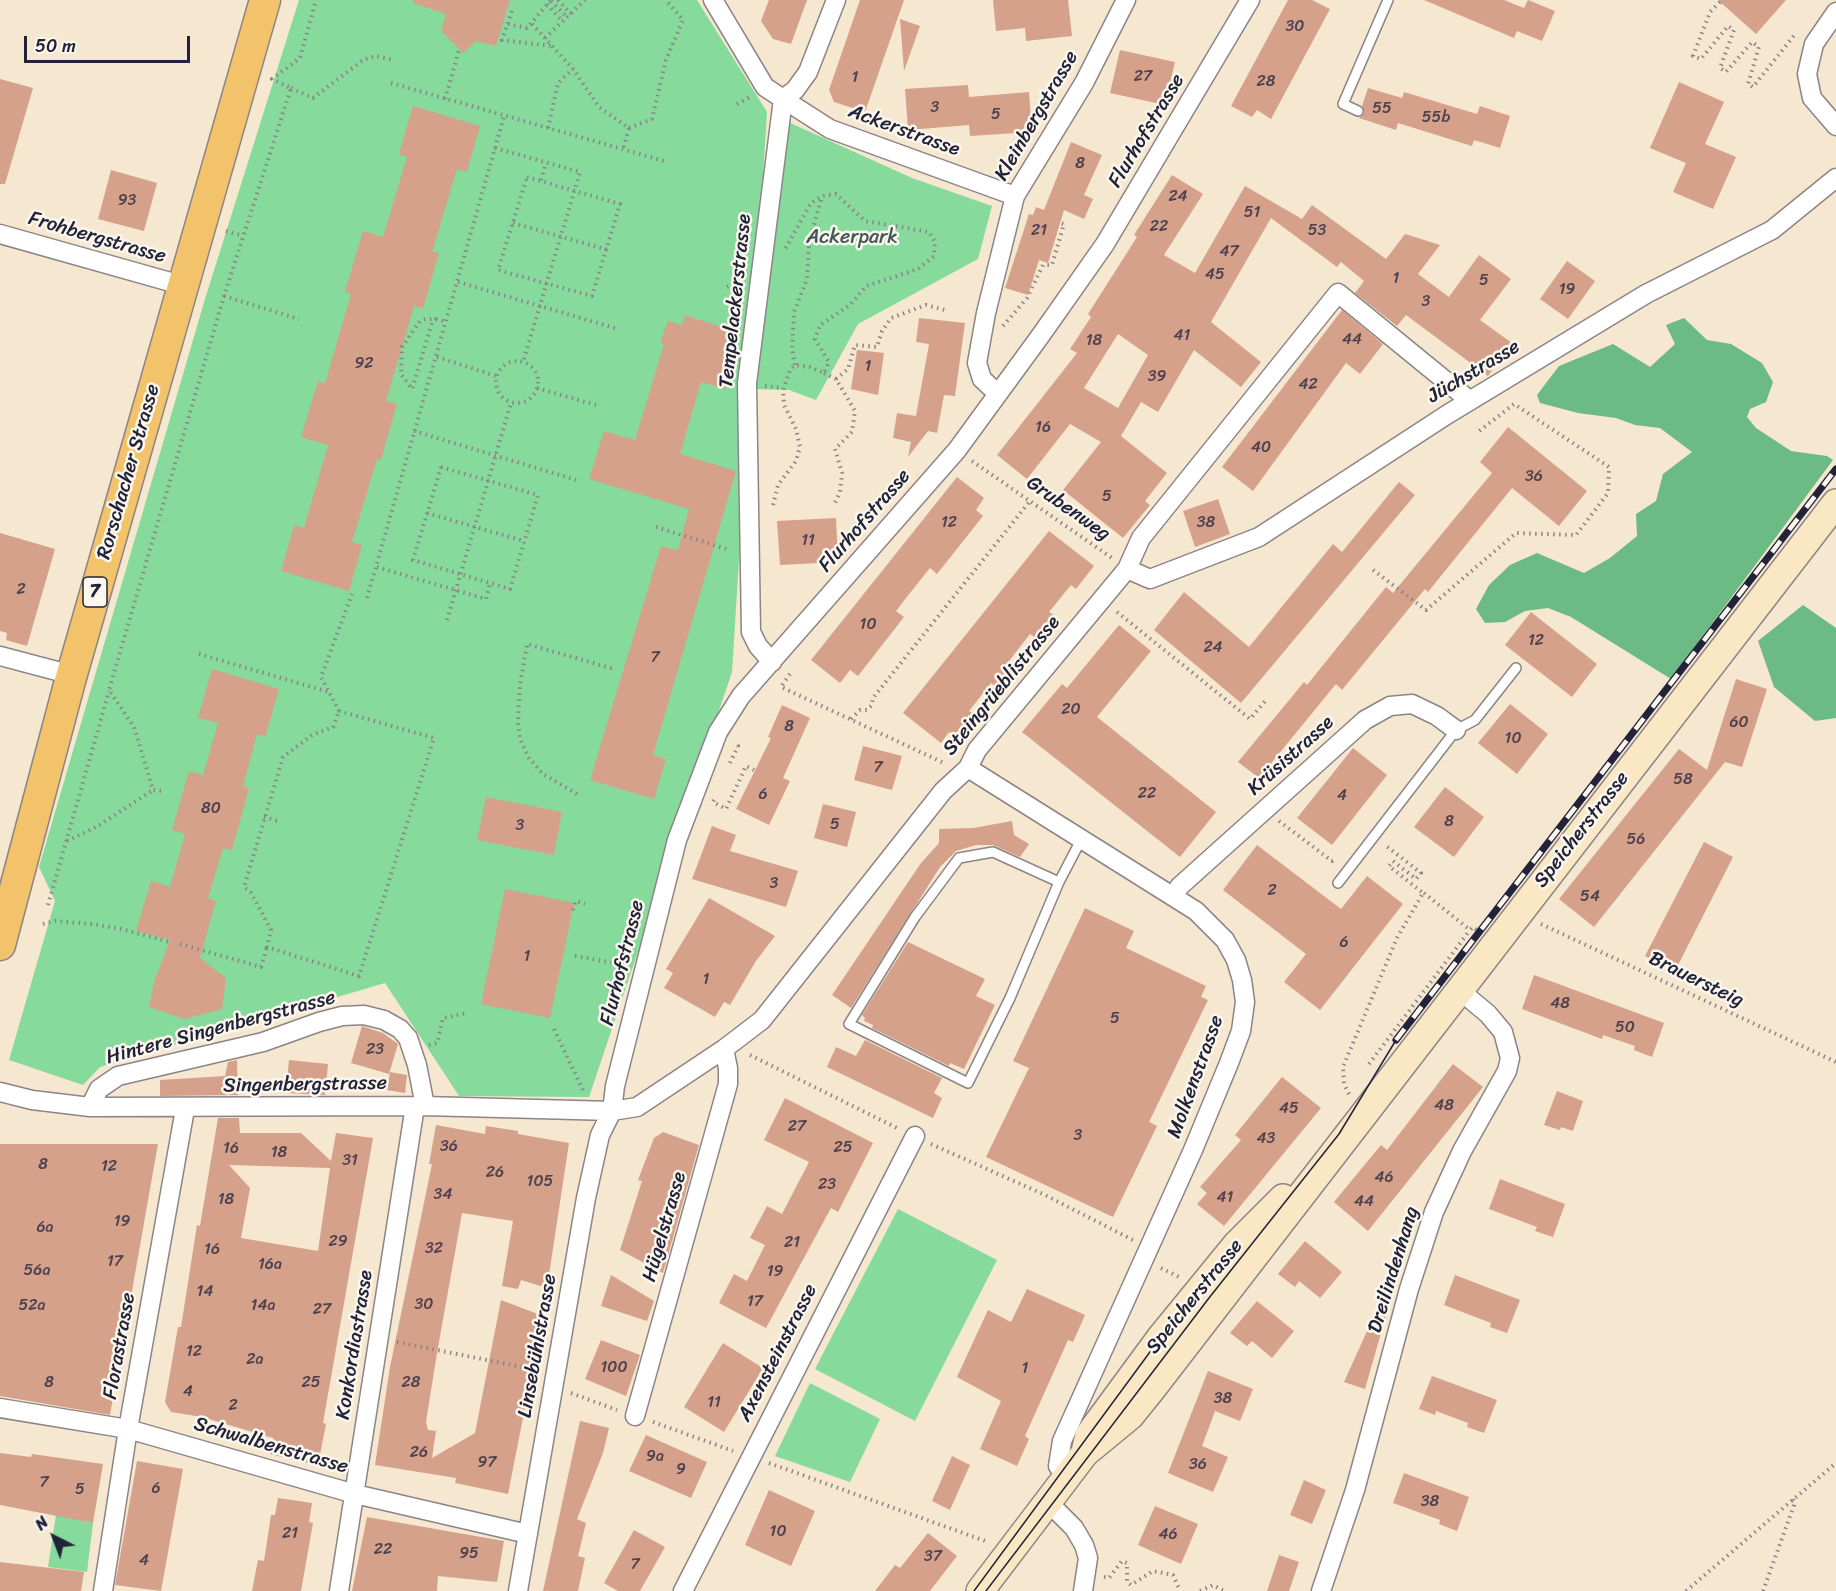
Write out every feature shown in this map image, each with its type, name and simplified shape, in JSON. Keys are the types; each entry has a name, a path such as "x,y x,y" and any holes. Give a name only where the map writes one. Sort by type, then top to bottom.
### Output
{"main road":[{"name":"Rorschacher Strasse","path":"0,945 72,675 265,0"},
{"name":"Speicherstrasse","path":"980,1591 1085,1453 1089,1435 1103,1413 1199,1289 1270,1209 1328,1158 1836,503"}],"street":[{"path":"713,0 765,87 783,99 795,90 808,72 836,0"},
{"name":"Kleinbergstrasse","path":"998,393 982,379 977,363 986,313 1015,196 1084,83 1126,0"},
{"name":"Flurhofstrasse","path":"612,1112 615,1086 677,840 718,732 741,696 957,450 1105,244 1250,0"},
{"path":"1836,12 1814,44 1807,74 1812,98 1836,126"},
{"name":"Ackerstrasse","path":"783,99 830,129 1015,196"},
{"name":"Tempelackerstrasse","path":"772,662 755,639 750,616 751,503 747,383 783,99"},
{"name":"Jüchstrasse","path":"1127,569 1150,579 1259,537 1469,400 1646,294 1772,230 1836,178"},
{"name":"Frohbergstrasse","path":"0,234 182,285"},
{"name":"Steingrüeblistrasse","path":"612,1112 638,1107 724,1049 762,1020 949,783 968,768 977,750 1127,569 1141,538 1338,293 1469,400"},
{"path":"0,656 72,675"},
{"name":"Krüsistrasse","path":"1173,896 1180,886 1365,720 1390,705 1412,704 1437,716 1456,730"},
{"name":"Molkenstrasse","path":"968,768 1173,896 1210,923 1225,940 1236,960 1245,1002 1241,1031 1193,1150 1062,1441 1058,1466 1067,1477"},
{"name":"Dreilindenhang","path":"1321,1591 1355,1490 1409,1289 1434,1212 1462,1151 1507,1071 1510,1058 1503,1032 1488,1014 1458,989"},
{"name":"Hintere Singenbergstrasse","path":"90,1107 99,1089 118,1076 263,1042 342,1016 364,1015 384,1020 400,1029 413,1049 420,1106"},
{"name":"Hügelstrasse","path":"635,1416 728,1084 728,1068 724,1049"},
{"name":"Singenbergstrasse","path":"0,1092 32,1100 90,1107 420,1106 612,1112"},
{"name":"Konkordiastrasse","path":"339,1591 379,1338 420,1106"},
{"name":"Florastrasse","path":"103,1591 128,1429 185,1108"},
{"name":"Linsebühlstrasse","path":"518,1591 586,1198 600,1135 612,1112"},
{"name":"Axensteinstrasse","path":"683,1591 915,1136"},
{"name":"Schwalbenstrasse","path":"0,1408 128,1429 355,1494 528,1534"},
{"path":"1049,1503 1074,1528 1084,1545 1088,1558 1083,1591"}],"lane":[{"path":"1358,111 1343,104 1388,0"},
{"path":"1338,883 1456,730 1475,720 1516,668"},
{"path":"1059,882 993,852 959,858 915,918 849,1024 968,1083 1010,998 1059,882 1082,838"}],"path":[{"path":"316,0 300,58 272,79 313,98 363,60 375,56 394,60"},
{"path":"558,0 571,14"},
{"path":"545,38 585,0"},
{"path":"629,128 652,118 666,60 683,20 666,0"},
{"path":"508,24 527,28 550,2 565,19"},
{"path":"1720,2 1710,12 1693,56 1701,59 1728,26 1734,30 1720,68 1726,72 1752,42 1759,47 1748,84 1753,87 1802,26"},
{"path":"512,11 502,40 553,46"},
{"path":"532,24 573,69 599,107 629,128"},
{"path":"446,99 459,50"},
{"path":"548,129 558,83 573,69"},
{"path":"391,83 664,161"},
{"path":"48,906 224,296 291,88"},
{"path":"367,598 504,116"},
{"path":"623,150 629,128"},
{"path":"495,148 580,172 545,281 523,362"},
{"path":"541,180 546,163"},
{"path":"527,177 574,189 620,204 608,250 592,296 545,281 498,270 527,177"},
{"path":"761,274 778,260 789,245 811,203 822,196 836,194 865,221 929,232 935,242 934,256 918,269 866,286 850,305 820,325 815,339 829,362 824,373"},
{"path":"795,365 794,312 807,279 809,242 822,196"},
{"path":"513,223 608,250"},
{"path":"1027,298 1039,267 1052,264 1064,224 1060,223"},
{"path":"225,231 243,236"},
{"path":"458,282 618,329"},
{"path":"224,296 299,319"},
{"path":"836,379 848,369 855,345 877,347 882,331 891,318 926,305 945,310"},
{"path":"436,320 432,323 412,389 401,374 402,347 420,321 436,320 447,322"},
{"path":"437,357 496,376"},
{"path":"512,361 523,362 532,367 538,377 537,388 532,398 522,403 511,403 501,397 496,387 496,376 502,367 512,361"},
{"path":"795,365 810,367 836,379 855,411 852,432 835,448 842,473 840,492 834,505"},
{"path":"773,505 778,485 796,461 800,447 796,429 784,405 783,390 790,370 795,365"},
{"path":"537,388 596,405"},
{"path":"447,620 511,403"},
{"path":"1373,570 1426,610 1516,533 1576,535 1608,493 1609,467 1514,405 1478,432"},
{"path":"414,431 576,480"},
{"name":"Grubenweg","path":"966,457 1127,569"},
{"path":"441,467 488,481 538,495 510,589 413,560 441,467"},
{"path":"851,720 860,710 867,710 872,705 873,698 1030,501"},
{"path":"427,513 524,541"},
{"path":"656,527 727,549"},
{"path":"377,567 486,599 490,583"},
{"path":"267,947 359,976 434,738 339,711 321,677 352,594"},
{"path":"1125,618 1250,719 1266,700"},
{"path":"577,794 543,774 529,759 520,739 518,721 520,685 527,644 614,669"},
{"path":"199,654 329,692"},
{"path":"791,672 781,687 944,763 968,768"},
{"path":"110,690 134,728 153,790"},
{"path":"180,944 261,967 271,930 251,893 244,886 264,817 283,757 312,735 333,727 339,711"},
{"path":"729,764 738,746 731,742"},
{"path":"717,793 713,802 726,808 746,766 754,770"},
{"path":"66,842 98,826 153,790 161,791"},
{"path":"1264,810 1332,861 1340,856"},
{"path":"264,817 277,821"},
{"path":"1374,836 1421,873 1416,879 1393,861 1389,866 1465,926"},
{"path":"1356,1086 1351,1095 1344,1084 1344,1067 1396,938 1423,893"},
{"path":"573,910 576,901 585,903"},
{"path":"43,924 55,921 93,924 121,928 170,942"},
{"name":"Brauersteig","path":"1544,926 1836,1062"},
{"path":"1367,1068 1470,930"},
{"path":"575,956 626,965"},
{"path":"413,1049 437,1043 443,1018 468,1013"},
{"path":"554,1029 584,1090"},
{"path":"750,1055 816,1088"},
{"path":"1019,1184 1125,1236"},
{"path":"1143,1258 1182,1279"},
{"path":"379,1338 539,1371"},
{"path":"565,1391 997,1545"},
{"path":"1686,1591 1793,1497 1836,1463"},
{"path":"1762,1591 1794,1505 1793,1497"},
{"path":"1109,1578 1122,1561 1127,1563 1127,1582 1131,1585 1153,1571 1173,1575 1180,1591"},
{"path":"1200,1591 1213,1585 1224,1591"}],"green space":[{"path":"299,0 697,0 767,112 732,672 589,1097 459,1096 385,983 100,1067 83,1085 9,1060 55,901 39,867 205,299"},
{"name":"Ackerpark","path":"788,122 912,178 992,206 978,259 858,324 816,400 789,390 755,389"},
{"path":"1684,318 1707,340 1731,344 1762,363 1773,382 1766,402 1750,409 1747,417 1756,428 1791,451 1827,456 1833,460 1671,679 1571,617 1548,608 1525,611 1505,622 1485,623 1476,609 1489,585 1510,565 1537,553 1584,573 1610,558 1637,536 1636,514 1656,501 1663,474 1692,452 1660,428 1635,425 1616,418 1578,413 1540,403 1537,395 1559,366 1613,344 1650,367 1675,344 1666,325"},
{"path":"1803,605 1836,628 1836,718 1815,721 1774,687 1758,641"},
{"path":"898,1209 997,1260 915,1421 815,1369"},
{"path":"810,1383 880,1419 850,1482 775,1456"},
{"path":"56,1515 93,1523 87,1572 48,1567"}],"building":[{"path":"413,0 510,0 496,46 476,41 463,53 441,31 446,14 413,3"},
{"path":"769,0 807,0 791,44 773,39 761,21"},
{"path":"860,0 904,0 865,112 834,102 829,90"},
{"path":"993,0 1068,0 1072,36 1026,41 1025,28 996,31"},
{"path":"1288,0 1312,0 1330,9 1271,119 1257,110 1252,117 1231,106"},
{"path":"1424,0 1504,0 1524,8 1528,0 1555,11 1542,41 1517,31 1514,38"},
{"path":"1718,0 1786,0 1756,34"},
{"path":"900,19 920,26 904,71"},
{"path":"1120,50 1175,62 1165,105 1110,93"},
{"path":"0,79 33,88 5,184 0,184"},
{"path":"1679,82 1724,102 1705,144 1736,157 1713,209 1673,192 1686,163 1650,148"},
{"path":"968,85 969,97 1029,92 1032,132 970,136 969,125 908,130 905,89"},
{"path":"1368,88 1402,98 1404,92 1477,114 1480,106 1510,116 1500,148 1474,140 1472,146 1398,123 1396,130 1359,118 1364,113 1362,106"},
{"path":"413,106 480,126 467,172 457,169 432,252 439,253 423,309 414,306 386,401 397,404 381,460 377,459 352,542 362,545 349,591 281,571 294,525 304,528 328,445 301,437 318,381 325,383 351,294 345,292 363,231 383,237 407,157 399,154"},
{"path":"1071,142 1102,155 1084,195 1093,199 1084,219 1064,210 1048,263 1039,260 1028,295 1005,288 1029,214 1033,215 1036,207 1044,210"},
{"path":"111,170 157,183 144,231 98,219"},
{"path":"1172,175 1203,194 1164,255 1195,273 1245,186 1302,219 1312,205 1386,259 1405,234 1440,245 1418,274 1449,297 1479,255 1511,279 1480,320 1512,343 1488,376 1406,315 1397,326 1355,293 1364,281 1341,262 1337,267 1271,218 1211,322 1261,362 1241,387 1194,350 1158,412 1141,402 1121,436 1167,473 1145,501 1150,505 1123,538 1063,490 1101,442 1070,424 1027,479 997,455 1077,353 1070,349 1091,317 1088,314 1137,237 1134,235","holes":["1118,334 1148,355 1118,408 1084,388"]},
{"path":"1567,261 1595,281 1568,319 1540,299"},
{"path":"1342,310 1383,344 1360,374 1346,363 1253,491 1222,467"},
{"path":"685,315 740,333 725,389 701,382 680,454 736,471 653,755 666,759 654,799 590,780 661,546 678,550 689,509 589,479 604,431 635,440 664,344 660,343 668,321 682,325"},
{"path":"919,318 965,323 955,396 944,395 937,433 928,431 908,457 911,442 893,438 897,413 916,416 929,344 916,342"},
{"path":"857,350 884,353 878,395 851,389"},
{"path":"1508,427 1587,491 1559,526 1512,488 1428,592 1425,589 1342,690 1336,684 1259,778 1238,762 1304,682 1307,685 1386,587 1393,593 1492,473 1480,462"},
{"path":"957,477 984,498 976,510 983,516 937,574 930,568 906,598 896,611 904,617 858,676 850,670 840,683 811,660"},
{"path":"1399,482 1415,495 1241,703 1154,630 1184,592 1249,647 1333,544 1342,552"},
{"path":"1218,499 1230,534 1195,547 1183,511"},
{"path":"836,518 838,562 780,565 777,521"},
{"path":"1049,531 1094,566 1076,589 1071,585 1049,612 1054,615 1036,638 1030,634 1009,661 1013,664 996,687 991,683 969,711 972,713 954,736 949,732 941,743 903,713"},
{"path":"0,533 55,549 27,646 6,640 7,633 0,631"},
{"path":"1531,612 1597,664 1572,697 1505,645"},
{"path":"1119,625 1151,651 1097,717 1216,812 1180,857 1022,732 1062,684 1067,688"},
{"path":"212,669 279,689 265,737 257,734 243,786 249,788 232,850 223,848 208,898 216,901 200,958 226,978 222,1009 184,1019 149,1007 154,982 170,940 136,931 151,881 170,887 185,834 172,830 189,771 203,775 218,723 198,718"},
{"path":"1736,679 1767,689 1742,767 1725,762 1594,927 1559,899 1679,749 1707,770"},
{"path":"1510,704 1548,734 1517,774 1478,743"},
{"path":"782,705 810,718 783,778 790,781 769,825 736,809 771,738 768,737"},
{"path":"863,746 902,756 892,790 854,780"},
{"path":"1353,748 1387,775 1332,845 1297,818"},
{"path":"1445,787 1484,817 1454,857 1414,827"},
{"path":"486,797 562,812 554,855 477,840"},
{"path":"823,804 856,812 847,847 814,838"},
{"path":"1012,821 1014,835 1029,844 1020,857 993,845 976,845 956,851 940,867 851,1008 832,995 921,863 939,843 939,829 973,828"},
{"path":"712,826 736,835 730,851 798,871 786,907 692,879"},
{"path":"1704,842 1733,857 1675,971 1645,956"},
{"path":"1257,845 1341,909 1367,876 1403,904 1320,1010 1284,982 1306,954 1223,890"},
{"path":"505,889 574,903 550,1018 481,1004"},
{"path":"709,898 775,936 756,961 730,1005 724,1002 715,1017 664,988 673,973 666,969"},
{"path":"1085,908 1134,931 1126,948 1206,986 1201,997 1208,1000 1149,1122 1157,1126 1113,1217 986,1157 1029,1068 1013,1061"},
{"path":"908,942 985,979 976,996 995,1005 964,1069 950,1063 949,1066 872,1028 873,1025 864,1021 865,1018 862,1015"},
{"path":"1534,975 1664,1023 1652,1057 1634,1050 1635,1046 1603,1035 1602,1039 1522,1009"},
{"path":"362,1026 383,1033 398,1044 389,1074 351,1063"},
{"path":"865,1040 942,1078 934,1093 942,1098 933,1118 827,1067 836,1047 856,1056"},
{"path":"237,1060 238,1095 160,1096 160,1080 225,1076 228,1062"},
{"path":"289,1060 328,1064 325,1095 286,1093"},
{"path":"1453,1064 1483,1087 1368,1231 1334,1202 1381,1145 1387,1150"},
{"path":"390,1072 407,1075 405,1093 387,1090"},
{"path":"1282,1077 1321,1108 1224,1226 1197,1204 1207,1193 1200,1187 1241,1140 1235,1135"},
{"path":"1557,1091 1583,1101 1573,1131 1544,1125"},
{"path":"785,1098 873,1143 838,1212 831,1208 766,1328 719,1303 734,1274 747,1281 765,1245 750,1238 767,1206 782,1214 809,1162 764,1140"},
{"path":"218,1118 239,1118 240,1133 301,1133 331,1161 336,1133 373,1138 323,1423 326,1424 319,1460 312,1464 270,1454 273,1438 202,1417 171,1412 165,1402 178,1327 181,1327 197,1225 200,1226","holes":["229,1165 330,1168 318,1251 241,1238 250,1188"]},
{"path":"436,1125 485,1134 486,1126 569,1143 547,1288 521,1280 518,1289 502,1286 513,1221 462,1213 437,1353 426,1422 428,1430 436,1431 432,1458 475,1433 501,1300 543,1316 508,1494 455,1483 456,1478 375,1465 390,1367 432,1164 429,1164"},
{"path":"663,1132 699,1145 663,1273 620,1250 642,1181 638,1180 654,1138"},
{"path":"0,1144 158,1144 110,1415 0,1396"},
{"path":"1500,1179 1565,1204 1553,1237 1535,1231 1537,1227 1489,1209"},
{"path":"1305,1241 1342,1272 1320,1298 1299,1281 1295,1287 1278,1274"},
{"path":"611,1275 654,1301 647,1321 601,1306"},
{"path":"1455,1275 1520,1300 1507,1333 1490,1327 1491,1323 1444,1305"},
{"path":"1027,1289 1085,1315 1073,1342 1068,1340 1025,1436 1029,1439 1017,1466 980,1449 1001,1401 957,1377 988,1310 1011,1322"},
{"path":"1257,1301 1294,1331 1272,1358 1252,1341 1247,1346 1230,1333"},
{"path":"1377,1309 1387,1312 1365,1389 1344,1382"},
{"path":"601,1340 640,1355 626,1396 585,1379"},
{"path":"723,1343 763,1368 724,1432 684,1407"},
{"path":"1208,1371 1253,1389 1240,1421 1215,1411 1202,1446 1228,1457 1213,1492 1168,1473"},
{"path":"1432,1376 1497,1400 1484,1433 1467,1427 1468,1423 1436,1411 1435,1415 1419,1409"},
{"path":"580,1421 609,1428 603,1453 577,1519 586,1523 578,1556 585,1558 578,1591 543,1591"},
{"path":"646,1435 707,1462 691,1498 629,1471"},
{"path":"0,1453 31,1457 32,1454 103,1464 93,1523 0,1505"},
{"path":"952,1456 970,1465 950,1510 932,1501"},
{"path":"137,1461 183,1469 161,1591 115,1585"},
{"path":"1404,1473 1469,1497 1457,1531 1439,1524 1440,1520 1393,1503"},
{"path":"1304,1480 1326,1490 1312,1524 1290,1515"},
{"path":"769,1490 815,1511 791,1566 745,1545"},
{"path":"278,1498 312,1503 309,1522 313,1523 301,1591 252,1591 258,1560 264,1561 271,1515 275,1515"},
{"path":"1155,1506 1198,1524 1181,1564 1138,1545"},
{"path":"367,1517 504,1541 497,1582 438,1576 437,1591 352,1591"},
{"path":"634,1530 665,1547 640,1591 618,1591 604,1583"},
{"path":"928,1533 957,1556 930,1591 875,1591 895,1565 900,1568"},
{"path":"1279,1555 1299,1562 1289,1591 1267,1591"},
{"path":"0,1562 84,1572 81,1591 0,1591"}],"tram line":[{"path":"986,1591 1209,1298 1339,1134 1396,1040"},
{"path":"974,1591 1161,1337 1199,1289 1242,1247"}],"railway":[{"path":"1396,1040 1836,469"}]}
